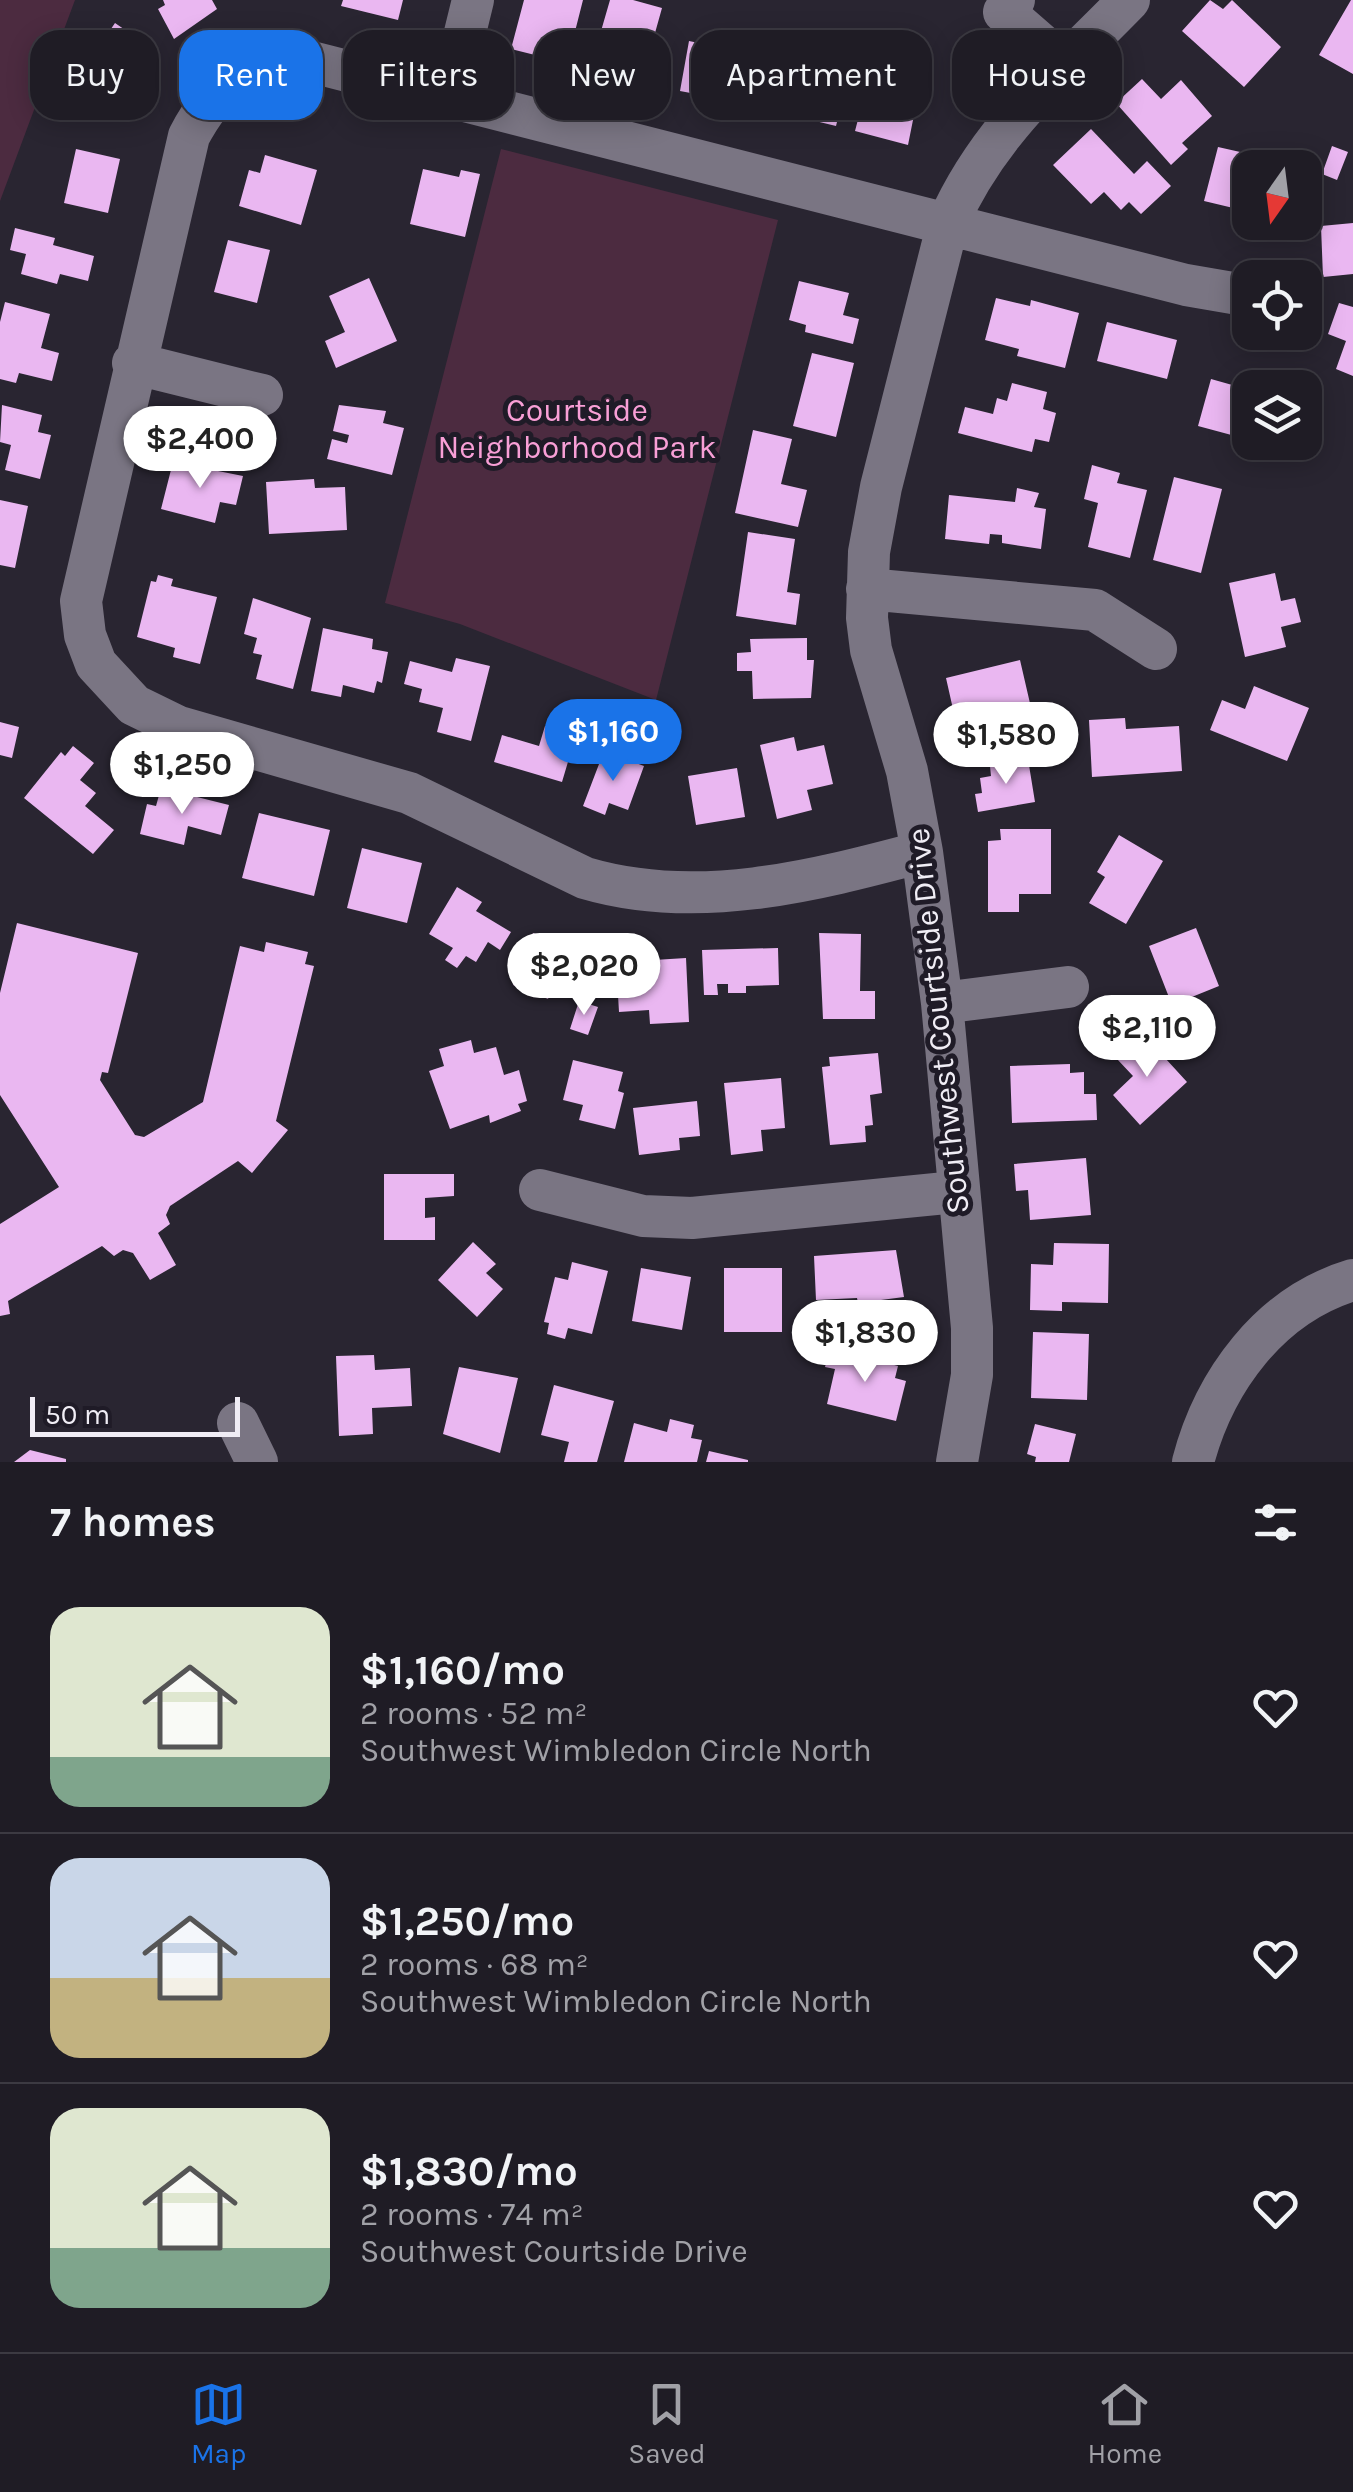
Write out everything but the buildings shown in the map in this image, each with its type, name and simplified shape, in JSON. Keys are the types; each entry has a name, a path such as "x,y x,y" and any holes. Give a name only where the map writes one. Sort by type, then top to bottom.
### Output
{"street":[{"path":"466,30 473,0"},
{"path":"1014,0 1004,12 1025,30"},
{"name":"Southwest Courtside Drive","path":"1099,30 1128,0"},
{"path":"343,70 304,60 279,60 254,67 228,81 206,105 189,136 133,364 82,601 85,635 96,664 134,705 180,726 408,793 570,871 608,885 657,892 756,888 830,876 922,852"},
{"path":"514,114 1232,293"},
{"name":"Southwest Courtside Drive","path":"957,1462 972,1375 972,1328 956,1192 942,1003 922,852 907,771 871,650 867,589 881,486 948,223 982,154 1014,120"},
{"path":"133,364 262,394"},
{"path":"867,589 1095,610 1156,649"},
{"path":"942,1003 1068,987"},
{"path":"540,1190 643,1216 692,1218 956,1192"},
{"path":"1192,1462 1203,1426 1228,1373 1303,1304 1353,1280"},
{"path":"238,1424 257,1462"}],"green space":[{"path":"0,0 75,0 64,30 30,30 30,120 0,201"},
{"name":"Courtside Neighborhood Park","path":"501,149 778,220 656,700 460,624 385,603"}]}
